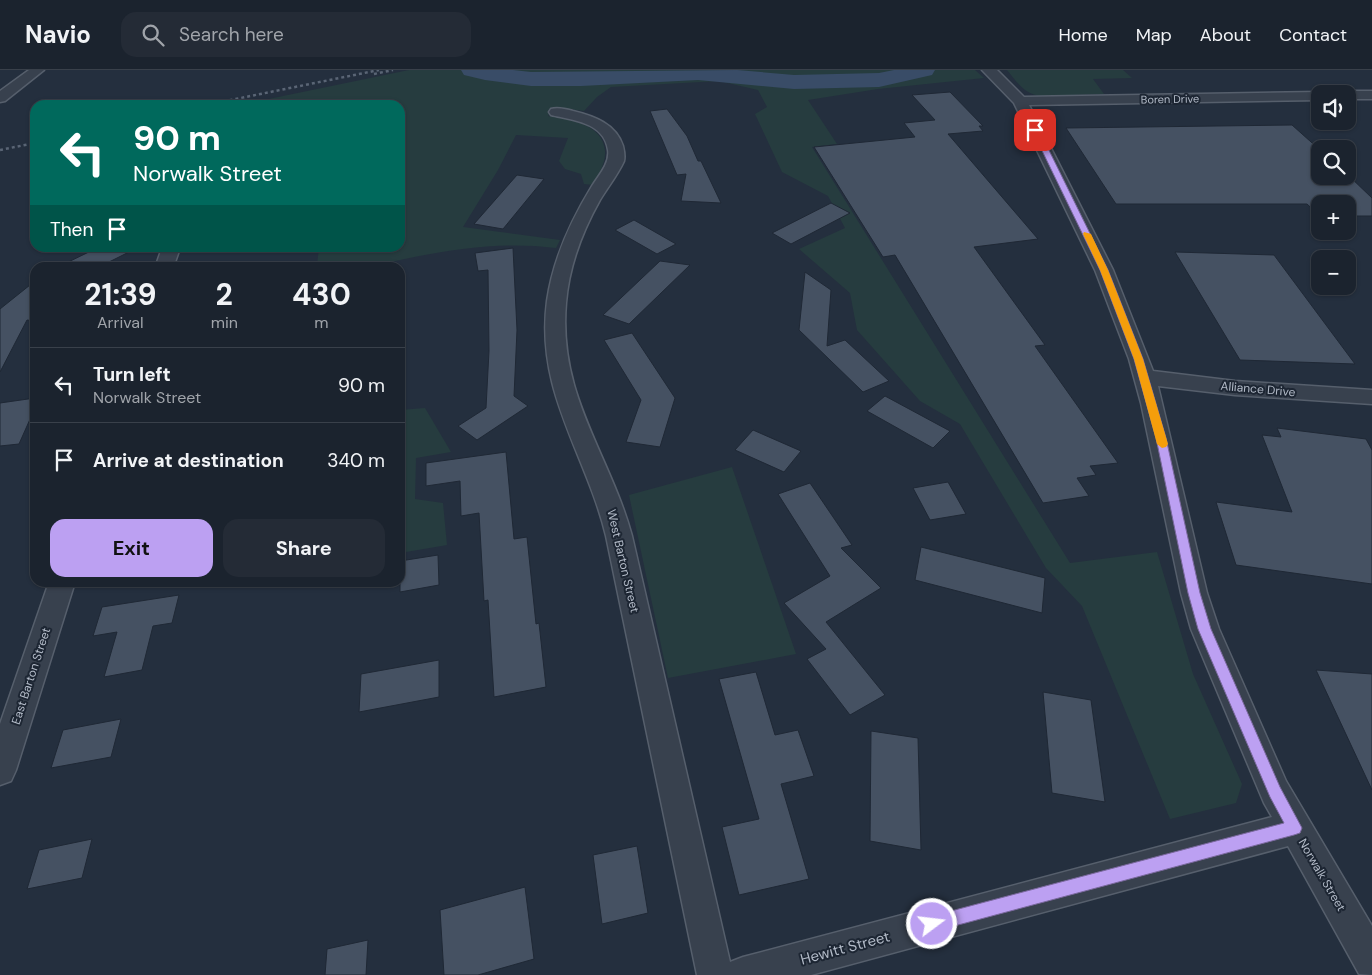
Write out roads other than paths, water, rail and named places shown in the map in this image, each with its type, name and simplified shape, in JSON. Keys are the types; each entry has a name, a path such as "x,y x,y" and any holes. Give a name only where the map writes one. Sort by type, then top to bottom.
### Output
{"street":[{"path":"0,98 37,70"},
{"name":"Norwalk Street","path":"989,70 1020,101 1104,270 1144,377 1165,456 1194,593 1204,629 1275,792 1372,961"},
{"path":"1356,95 1372,95"},
{"name":"Boren Drive","path":"1020,101 1311,96"},
{"name":"West Barton Street","path":"556,112 584,117 597,123 608,132 616,146 617,159 576,231 561,271 557,289 554,334 557,365 567,404 603,485 621,544 715,975"},
{"name":"Alliance Drive","path":"1144,377 1235,388 1372,397"},
{"name":"East Barton Street","path":"0,770 60,587"},
{"name":"Hewitt Street","path":"744,975 1294,828"}],"waterway":[{"path":"472,70 531,79 581,79 698,73 794,82 879,80 924,70"}],"railway":[{"path":"231,100 379,70"},
{"path":"374,74 393,70"},
{"path":"0,150 30,144"}]}
